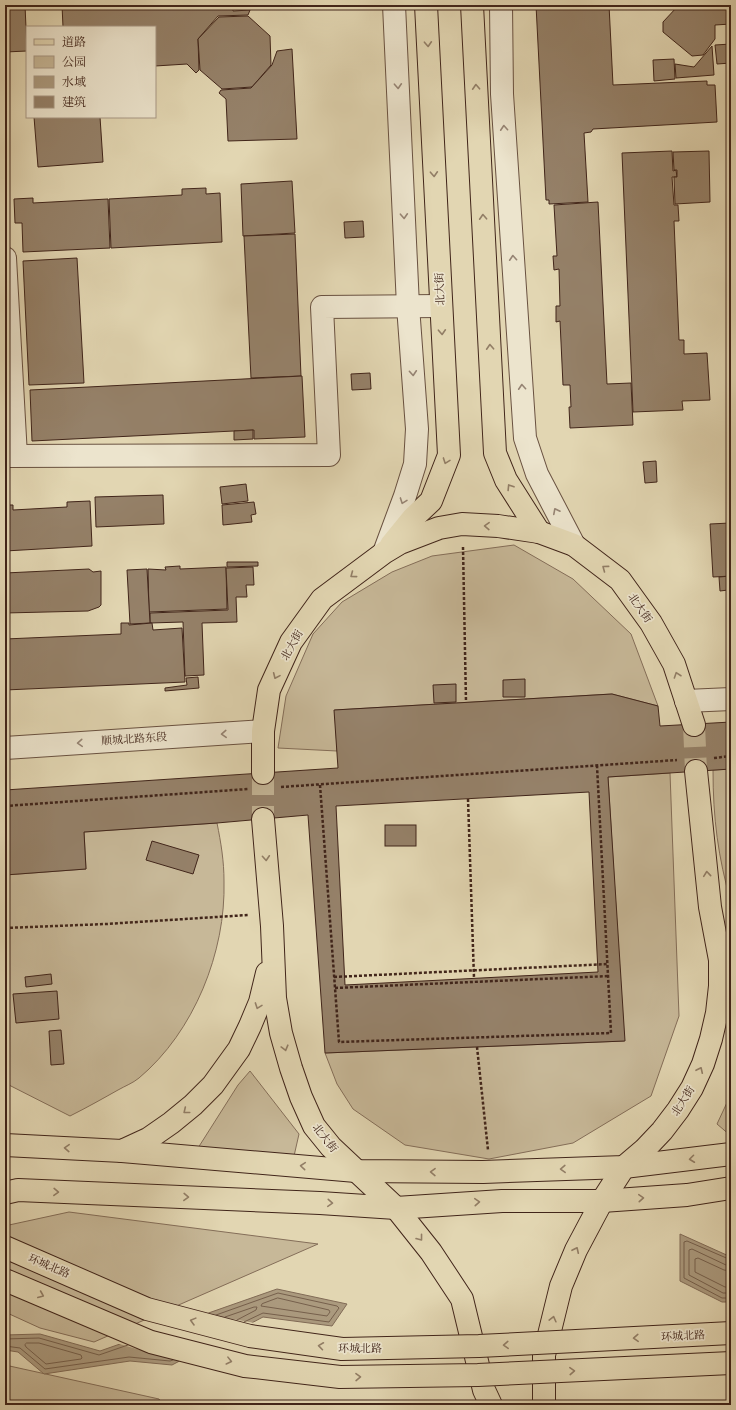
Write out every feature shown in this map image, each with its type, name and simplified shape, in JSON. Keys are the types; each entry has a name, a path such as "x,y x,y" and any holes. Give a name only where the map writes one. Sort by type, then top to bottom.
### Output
{"main road":[{"name":"北大街","path":"385,552 413,518 431,501 449,455 440,306 426,5"},
{"path":"472,5 495,453 506,480 539,532"},
{"name":"北大街","path":"262,783 263,731 269,690 291,642 322,599 385,552 400,543 439,528 462,524 498,526 539,532 574,545 620,580 651,623 674,664 694,725"},
{"name":"北大街","path":"544,1402 544,1355 561,1286 576,1250 602,1201 624,1167 644,1150 662,1131 678,1110 692,1088 712,1039 720,986 720,960 710,907 696,763"},
{"name":"北大街","path":"264,819 275,998 281,1033 301,1097 314,1126 331,1147 396,1208 431,1252 462,1299 487,1397"},
{"path":"710,907 725,963 731,976"},
{"path":"122,1151 153,1135 171,1123 193,1105 213,1085 230,1063 250,1026 260,1002 266,977 271,920"},
{"path":"5,1145 122,1151 356,1171 483,1172 624,1167 731,1154"},
{"path":"11,1192 320,1203 396,1208 502,1200 602,1201 687,1194 731,1188"},
{"name":"环城北路","path":"5,1247 147,1308 250,1336 342,1349 480,1346 731,1333"},
{"path":"5,1280 151,1342 245,1366 340,1378 478,1375 731,1363"}],"street":[{"path":"385,552 415,464 418,429 408,306 394,5"},
{"path":"501,5 502,94 525,438 537,474 574,545"},
{"path":"5,258 10,456 328,455 322,307 440,306"},
{"path":"686,701 731,698"},
{"name":"顺城北路东段","path":"5,748 263,731"}],"path":[{"path":"462,524 466,702"},
{"path":"5,806 262,783 320,784 597,766 696,763 731,756"},
{"path":"320,784 339,1042 611,1033 597,766"},
{"path":"468,799 474,978"},
{"path":"5,928 271,920"},
{"path":"334,977 608,964"},
{"path":"335,988 608,976"},
{"path":"477,1047 489,1151"}],"green space":[{"path":"514,545 573,579 631,634 658,706 612,694 335,710 337,751 278,748 286,696 313,634 342,602 392,572 432,556"},
{"path":"731,769 731,903 717,837 713,770"},
{"path":"670,773 679,1016 651,1096 573,1143 489,1159 405,1145 353,1109 337,1084 325,1053 624,1041 608,777"},
{"path":"217,823 224,874 223,908 219,935 203,989 191,1014 176,1038 159,1059 139,1078 70,1116 5,1083 5,875 86,869 84,832"},
{"path":"250,1071 299,1134 294,1156 198,1148 238,1085"},
{"path":"731,1094 731,1136 717,1124"},
{"path":"69,1212 318,1244 94,1342 40,1328 5,1312 5,1232 9,1225"},
{"path":"5,1365 159,1399 163,1405 5,1405"}],"water":[{"path":"680,1234 731,1257 731,1302 722,1302 680,1281"},
{"path":"277,1289 347,1304 332,1326 263,1317 172,1365 130,1361 44,1374 18,1352 5,1350 5,1335 40,1334 100,1351"}],"pier":[{"path":"206,1312 226,1318 255,1323 182,1362 116,1343"}],"building":[{"path":"5,5 25,5 26,51 5,52"},
{"path":"62,5 233,5 233,11 250,10 248,15 218,16 198,39 199,70 196,73 187,64 156,66 156,26 63,26"},
{"path":"536,5 609,5 613,85 707,81 707,85 715,85 717,122 593,129 591,132 584,133 588,202 549,204 549,200 546,200"},
{"path":"686,5 731,5 731,24 715,25 715,39 703,55 692,56 663,32 663,22 677,7"},
{"path":"248,16 270,36 271,65 252,87 222,89 200,70 198,39 219,17"},
{"path":"731,44 731,63 717,64 715,45"},
{"path":"712,46 714,75 676,78 675,64 694,67"},
{"path":"292,49 297,139 228,141 226,99 219,93 221,90 251,88 272,65 277,51"},
{"path":"674,59 675,79 654,81 653,60"},
{"path":"34,118 100,118 103,162 38,167"},
{"path":"5,131 7,175 5,175"},
{"path":"672,151 673,171 676,170 677,177 672,177 674,205 678,205 679,221 674,221 679,340 684,340 684,354 707,353 710,400 682,401 683,410 633,412 622,153"},
{"path":"709,151 710,202 675,204 674,177 677,177 677,170 674,170 673,152"},
{"path":"292,181 295,233 243,236 241,184"},
{"path":"206,188 206,194 220,193 222,242 111,248 109,199 182,195 182,189"},
{"path":"33,198 33,203 108,199 110,248 23,252 22,223 15,223 14,199"},
{"path":"598,202 607,384 631,383 633,425 570,428 570,385 563,385 560,321 556,322 556,306 560,306 559,269 554,270 553,256 557,256 554,205"},
{"path":"363,221 364,237 345,238 344,222"},
{"path":"295,234 301,376 251,378 244,236"},
{"path":"77,258 84,383 29,385 23,261"},
{"path":"729,287 731,287 731,326 730,326"},
{"path":"370,373 371,389 352,390 351,374"},
{"path":"302,376 305,437 254,439 254,430 32,441 30,390"},
{"path":"253,430 253,439 234,440 234,431"},
{"path":"656,461 657,482 645,483 643,462"},
{"path":"246,484 248,501 222,504 220,487"},
{"path":"163,495 164,524 96,527 95,497"},
{"path":"90,501 92,546 5,551 5,505 13,505 13,510 67,507 67,502"},
{"path":"254,502 256,514 251,515 252,522 223,525 222,505"},
{"path":"730,523 731,576 713,577 710,524"},
{"path":"227,562 258,562 258,566 227,567"},
{"path":"180,566 180,569 226,567 227,609 149,612 148,569 166,570 165,567"},
{"path":"253,567 254,585 246,585 247,597 236,597 237,622 202,623 204,675 185,676 183,622 150,623 150,613 228,610 226,568"},
{"path":"89,569 93,572 101,571 101,605 99,607 88,611 5,613 5,573"},
{"path":"147,569 150,623 130,624 127,570"},
{"path":"731,576 731,608 729,606 728,590 720,591 719,577"},
{"path":"121,623 129,623 129,625 152,623 153,630 182,628 185,682 5,690 5,639 121,634"},
{"path":"198,677 199,688 165,691 165,688 187,685 186,678"},
{"path":"525,679 525,697 503,697 503,680"},
{"path":"456,684 456,702 434,703 433,685"},
{"path":"612,694 658,706 660,726 731,722 731,769 608,777 625,1041 325,1053 308,815 84,832 86,869 5,875 5,790 338,768 334,710","holes":["589,792 598,972 345,985 336,806"]},
{"path":"385,825 416,825 416,846 385,846"},
{"path":"152,841 199,855 193,874 146,860"},
{"path":"51,974 52,984 26,987 25,977"},
{"path":"57,991 59,1019 16,1023 13,994"},
{"path":"61,1030 64,1064 51,1065 49,1031"}],"tunnel":[{"path":"694,725 696,771"},
{"path":"263,773 263,819"}]}
